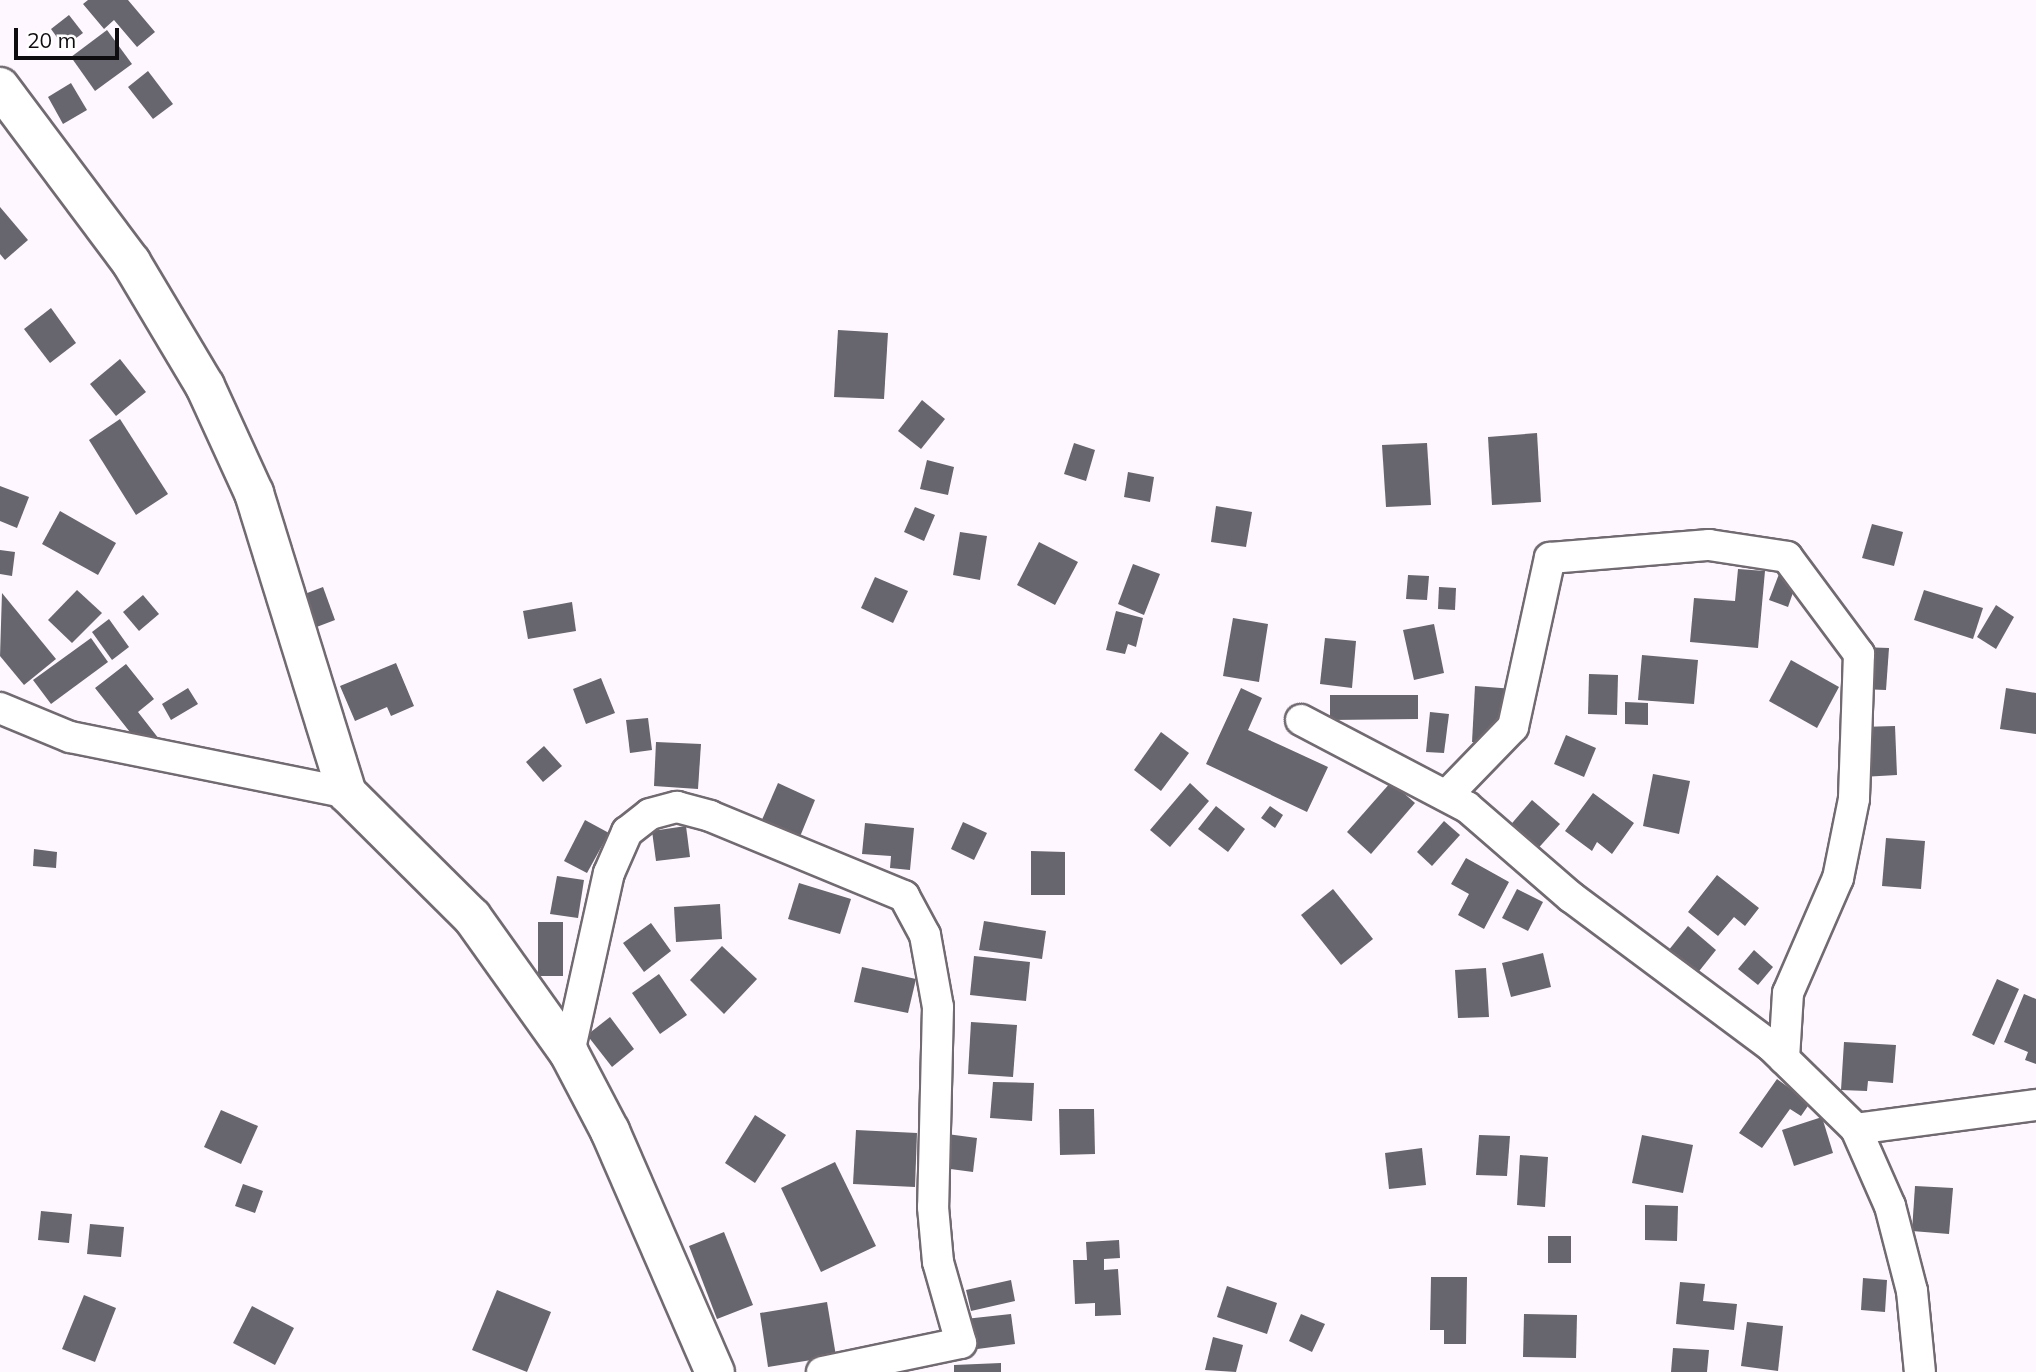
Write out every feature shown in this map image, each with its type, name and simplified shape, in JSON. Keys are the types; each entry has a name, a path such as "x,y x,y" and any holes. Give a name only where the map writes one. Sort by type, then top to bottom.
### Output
{"street":[{"path":"0,86 131,262 205,386 254,493 348,793 472,917 569,1053 616,1143 715,1372"},
{"path":"1447,795 1513,727 1550,558 1709,545 1787,557 1859,654 1854,799 1838,878 1788,993 1784,1059"},
{"path":"0,709 70,737 348,793"},
{"path":"1301,720 1447,795 1784,1059 1856,1129 1890,1206 1912,1291 1920,1372"},
{"path":"569,1053 609,873 627,832 650,814 677,807 710,816 904,896 925,935 938,1007 933,1207 938,1262 961,1343 822,1372"},
{"path":"1856,1129 2036,1105"}],"building":[{"path":"88,0 128,0 155,32 137,47 114,20 104,29 83,4"},
{"path":"69,15 83,33 64,47 51,29"},
{"path":"107,30 132,64 95,91 71,57"},
{"path":"148,71 173,104 153,119 128,87"},
{"path":"71,83 87,110 63,124 48,97"},
{"path":"0,207 28,240 5,260 0,254"},
{"path":"51,308 76,343 50,363 24,329"},
{"path":"838,330 888,333 884,399 834,397"},
{"path":"120,359 146,392 116,416 90,384"},
{"path":"922,400 945,419 921,449 898,431"},
{"path":"120,419 168,494 136,515 89,440"},
{"path":"1537,433 1541,502 1492,505 1488,437"},
{"path":"1074,443 1095,450 1086,481 1064,474"},
{"path":"1427,443 1431,505 1386,507 1382,445"},
{"path":"927,460 954,467 948,495 920,489"},
{"path":"1128,472 1154,477 1150,502 1124,497"},
{"path":"0,486 29,497 17,528 0,521"},
{"path":"1216,506 1252,512 1246,547 1211,542"},
{"path":"915,507 935,515 924,541 904,532"},
{"path":"60,511 116,543 98,575 42,544"},
{"path":"1872,524 1903,532 1894,566 1862,558"},
{"path":"960,532 987,536 980,580 953,575"},
{"path":"1039,542 1078,562 1055,605 1017,585"},
{"path":"0,550 15,552 12,576 0,574"},
{"path":"1133,564 1160,574 1144,615 1118,604"},
{"path":"1738,569 1765,571 1758,648 1690,642 1694,598 1735,601"},
{"path":"1779,574 1797,581 1788,607 1769,600"},
{"path":"1408,575 1429,576 1427,600 1406,599"},
{"path":"875,577 908,591 893,623 861,608"},
{"path":"323,587 335,620 314,628 302,595"},
{"path":"1439,587 1456,588 1455,610 1438,609"},
{"path":"77,590 102,613 72,643 48,620"},
{"path":"1924,590 1983,608 1973,639 1914,620"},
{"path":"2,593 56,659 24,685 0,656"},
{"path":"143,595 159,614 139,631 123,612"},
{"path":"572,602 576,631 528,639 523,611"},
{"path":"1996,605 2014,617 1996,649 1977,637"},
{"path":"1116,611 1143,618 1136,647 1128,644 1125,654 1106,650"},
{"path":"1233,618 1268,624 1259,682 1223,676"},
{"path":"109,619 129,647 112,660 92,632"},
{"path":"1434,624 1444,673 1414,680 1403,630"},
{"path":"91,638 108,662 51,704 33,680"},
{"path":"1325,638 1356,641 1352,688 1320,684"},
{"path":"1860,647 1889,648 1886,690 1859,689"},
{"path":"1642,655 1698,660 1694,704 1638,700"},
{"path":"1791,660 1839,687 1817,728 1769,701"},
{"path":"396,663 414,706 391,716 387,707 355,721 340,686"},
{"path":"126,664 154,699 138,712 159,739 145,751 95,688"},
{"path":"1589,674 1618,675 1617,715 1588,714"},
{"path":"601,678 615,713 586,724 573,689"},
{"path":"1475,686 1514,689 1498,744 1472,742"},
{"path":"188,688 198,704 171,720 162,704"},
{"path":"1241,688 1262,698 1248,730 1328,767 1307,812 1206,764"},
{"path":"2006,688 2036,693 2036,734 2000,729"},
{"path":"1330,695 1418,695 1418,719 1330,720"},
{"path":"1625,702 1648,703 1648,725 1625,724"},
{"path":"1430,712 1449,714 1444,753 1426,752"},
{"path":"648,718 652,750 630,753 626,720"},
{"path":"1895,726 1897,775 1862,777 1861,727"},
{"path":"1161,732 1189,753 1161,791 1134,770"},
{"path":"1566,735 1596,748 1584,777 1554,764"},
{"path":"656,742 701,744 698,789 654,786"},
{"path":"544,746 562,766 543,782 526,762"},
{"path":"1653,774 1690,781 1679,834 1643,826"},
{"path":"1391,782 1415,803 1371,854 1347,832"},
{"path":"778,783 815,800 799,839 761,822"},
{"path":"1190,783 1209,801 1170,847 1150,830"},
{"path":"1593,793 1634,823 1612,854 1597,842 1592,851 1565,831"},
{"path":"1532,800 1560,824 1534,853 1507,829"},
{"path":"1216,806 1245,829 1228,852 1198,829"},
{"path":"1270,806 1283,815 1275,828 1261,818"},
{"path":"585,820 609,833 587,873 564,861"},
{"path":"1444,821 1460,835 1432,866 1417,852"},
{"path":"963,822 987,833 974,860 951,849"},
{"path":"865,823 914,828 910,870 890,868 891,856 862,854"},
{"path":"686,826 690,857 656,861 652,831"},
{"path":"1886,838 1925,841 1921,889 1882,886"},
{"path":"34,849 57,852 56,868 33,866"},
{"path":"1031,851 1065,852 1065,895 1031,895"},
{"path":"1466,858 1509,882 1484,929 1458,915 1469,894 1451,884"},
{"path":"1717,875 1759,908 1745,926 1734,917 1718,936 1688,912"},
{"path":"557,876 584,880 578,918 550,914"},
{"path":"799,883 851,899 840,934 788,919"},
{"path":"1333,889 1373,939 1341,965 1301,915"},
{"path":"1517,889 1543,902 1528,931 1502,918"},
{"path":"720,904 722,939 676,942 674,907"},
{"path":"984,921 1046,931 1042,959 979,950"},
{"path":"538,922 563,922 563,976 538,976"},
{"path":"651,923 671,951 644,972 623,943"},
{"path":"1688,926 1716,950 1696,975 1668,951"},
{"path":"722,946 757,979 724,1014 690,980"},
{"path":"1754,950 1773,967 1758,985 1738,969"},
{"path":"1543,953 1551,987 1511,997 1502,963"},
{"path":"974,956 1030,962 1026,1001 970,995"},
{"path":"862,967 916,979 908,1013 854,1002"},
{"path":"1486,968 1489,1017 1458,1018 1455,970"},
{"path":"659,974 687,1015 660,1034 632,993"},
{"path":"1997,979 2019,989 1994,1045 1972,1035"},
{"path":"2024,994 2036,999 2036,1064 2025,1060 2028,1052 2004,1042"},
{"path":"610,1017 634,1049 612,1067 587,1035"},
{"path":"971,1022 1017,1025 1013,1077 968,1074"},
{"path":"1844,1042 1896,1045 1893,1083 1868,1081 1867,1091 1841,1090"},
{"path":"1777,1079 1810,1103 1801,1116 1790,1109 1762,1148 1739,1133"},
{"path":"993,1082 1034,1083 1032,1121 990,1118"},
{"path":"1059,1109 1094,1109 1095,1154 1060,1155"},
{"path":"221,1110 258,1126 241,1164 204,1147"},
{"path":"755,1115 786,1135 755,1183 725,1163"},
{"path":"1822,1117 1833,1153 1794,1166 1782,1130"},
{"path":"856,1130 917,1133 915,1187 853,1184"},
{"path":"947,1134 977,1138 973,1172 943,1168"},
{"path":"1479,1135 1510,1136 1507,1176 1476,1175"},
{"path":"1642,1135 1693,1145 1683,1193 1632,1183"},
{"path":"1422,1148 1426,1185 1389,1189 1385,1153"},
{"path":"1520,1155 1548,1157 1545,1207 1517,1205"},
{"path":"835,1162 876,1246 821,1272 781,1188"},
{"path":"243,1184 263,1191 255,1213 235,1206"},
{"path":"1915,1186 1953,1188 1949,1234 1912,1231"},
{"path":"1645,1205 1678,1206 1677,1241 1645,1240"},
{"path":"41,1211 72,1214 69,1243 38,1240"},
{"path":"90,1224 124,1227 121,1257 87,1254"},
{"path":"724,1232 753,1305 717,1319 689,1246"},
{"path":"1548,1236 1571,1236 1571,1263 1548,1263"},
{"path":"1119,1240 1120,1258 1104,1259 1104,1270 1118,1269 1121,1315 1095,1316 1095,1303 1075,1304 1073,1260 1087,1260 1086,1242"},
{"path":"1431,1277 1467,1277 1466,1344 1444,1344 1444,1330 1430,1330"},
{"path":"1863,1278 1887,1280 1885,1312 1861,1310"},
{"path":"1011,1280 1015,1301 971,1311 966,1290"},
{"path":"1680,1282 1705,1284 1703,1301 1737,1304 1734,1330 1676,1324"},
{"path":"1227,1286 1277,1303 1267,1334 1217,1317"},
{"path":"497,1290 551,1312 527,1372 472,1350"},
{"path":"84,1295 116,1308 95,1362 62,1349"},
{"path":"827,1302 836,1356 768,1367 760,1313"},
{"path":"252,1306 294,1328 275,1365 233,1343"},
{"path":"1011,1314 1015,1344 970,1350 965,1319"},
{"path":"1301,1314 1325,1324 1312,1352 1289,1341"},
{"path":"1524,1314 1577,1315 1576,1358 1523,1357"},
{"path":"1747,1322 1783,1326 1778,1371 1741,1366"},
{"path":"1213,1337 1243,1345 1236,1372 1205,1370"},
{"path":"1673,1348 1709,1350 1707,1372 1671,1372"},
{"path":"1001,1363 1001,1372 954,1372 954,1365"}]}
